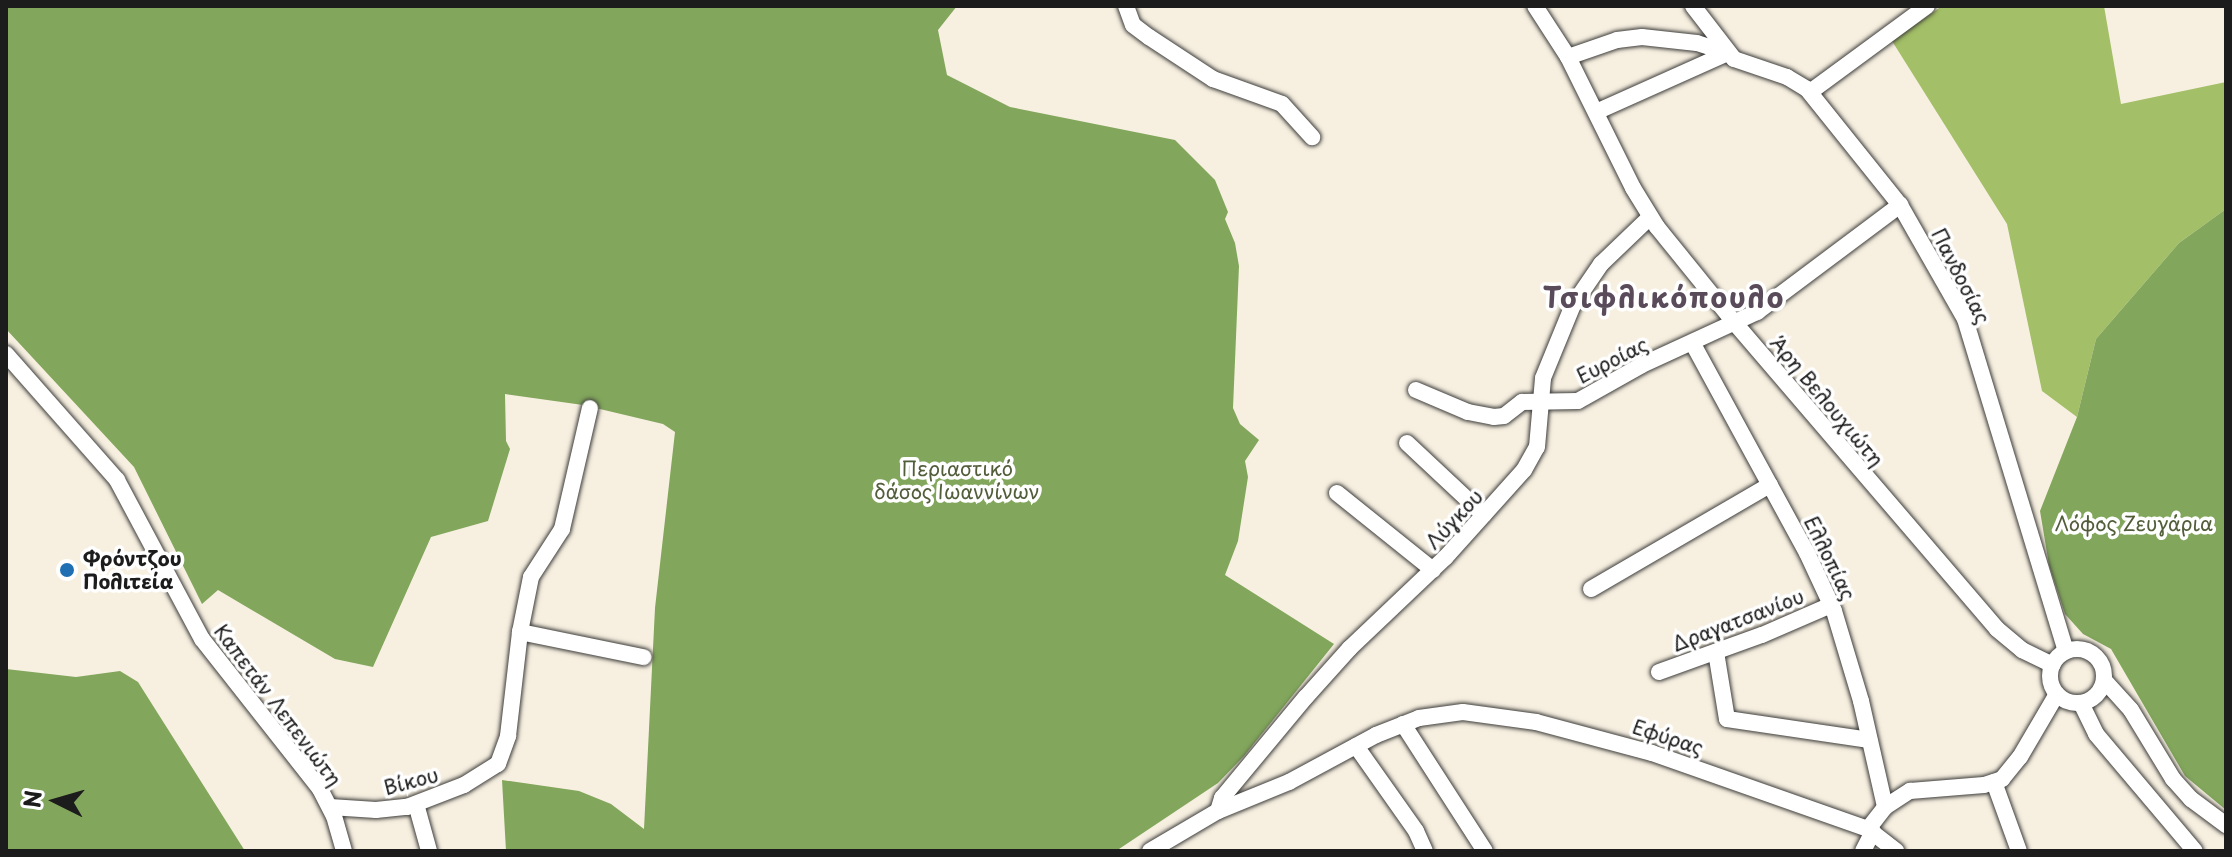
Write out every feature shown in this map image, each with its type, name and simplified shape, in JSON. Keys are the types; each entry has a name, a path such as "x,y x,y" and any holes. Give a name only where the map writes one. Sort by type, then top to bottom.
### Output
{"street":[{"path":"1126,6 1133,25 1149,37 1213,79 1282,104 1312,137"},
{"name":"Άρη Βελουχιώτη","path":"1535,6 1568,57 1650,217 1734,322 1997,629 2022,650 2053,665"},
{"name":"Πανδοσίας","path":"1693,6 1728,53 1744,64 1795,80 1810,92 1900,205 1965,319 2066,651"},
{"path":"1810,92 1927,6"},
{"path":"1568,57 1603,43 1642,37 1689,42 1728,53"},
{"path":"1596,112 1728,53"},
{"name":"Ευροίας","path":"1416,390 1468,412 1494,417 1504,416 1522,402 1578,401 1642,365 1693,344 1764,308 1900,205"},
{"name":"Λύγκου","path":"1218,811 1222,798 1306,697 1350,648 1433,570 1532,459 1539,437 1540,402 1546,368 1582,289 1612,252 1650,217"},
{"name":"Ελλοπίας","path":"1693,344 1831,605 1852,666 1885,807"},
{"name":"Καπετάν Λεπενιώτη","path":"6,354 117,480 195,628 232,682 315,781 330,807 344,851"},
{"path":"590,408 564,521 559,535 533,571 520,632 643,657"},
{"path":"1407,443 1484,515"},
{"path":"1591,589 1770,485"},
{"path":"1337,493 1433,570"},
{"name":"Δραγατσανίου","path":"1659,672 1831,605"},
{"name":"Βίκου","path":"330,807 376,810 416,804 464,785 496,767 508,736 520,632"},
{"path":"2080,649 2093,654 2102,665 2104,680 2099,692 2081,703 2068,701 2057,694 2050,677 2053,665 2066,651 2080,649"},
{"path":"1716,652 1727,719 1869,740"},
{"path":"2104,680 2131,710 2173,779 2191,799 2226,825"},
{"path":"1863,851 1870,830 1885,807 1900,796 1920,789 1994,782 2014,766 2057,694"},
{"path":"2081,703 2096,734 2195,851"},
{"name":"Εφύρας","path":"1150,851 1218,811 1289,782 1403,724 1463,712 1536,722 1652,753 1870,830"},
{"path":"1403,724 1485,851"},
{"path":"1356,746 1416,831 1425,851"},
{"path":"1994,782 2019,851"},
{"path":"416,804 429,851"},
{"path":"1870,830 1896,851"}],"green space":[{"name":"Περιαστικό δάσος Ιωαννίνων","path":"6,6 957,6 938,30 947,75 1010,107 1175,140 1215,180 1228,212 1225,219 1235,243 1239,266 1233,408 1240,424 1259,440 1245,461 1248,477 1238,541 1225,575 1334,644 1244,756 1218,783 1116,851 506,851 502,780 579,791 611,804 644,829 655,608 675,432 663,424 583,405 505,394 506,441 510,449 488,521 431,537 373,667 335,659 218,590 202,604 134,467 6,329"},
{"path":"1942,6 2104,6 2121,104 2226,82 2226,209 2179,243 2096,339 2077,417 2042,391 2007,224 1892,41"},
{"name":"Λόφος Ζευγάρια","path":"2226,209 2226,810 2185,776 2111,649 2083,634 2065,614 2049,565 2040,511 2077,417 2096,339 2179,243"},
{"path":"6,669 76,677 120,671 138,682 245,851 6,851"}],"place":[{"name":"Φρόντζου Πολιτεία","path":"67,570"}],"district":[{"name":"Τσιφλικόπουλο","path":"1664,297"}]}
